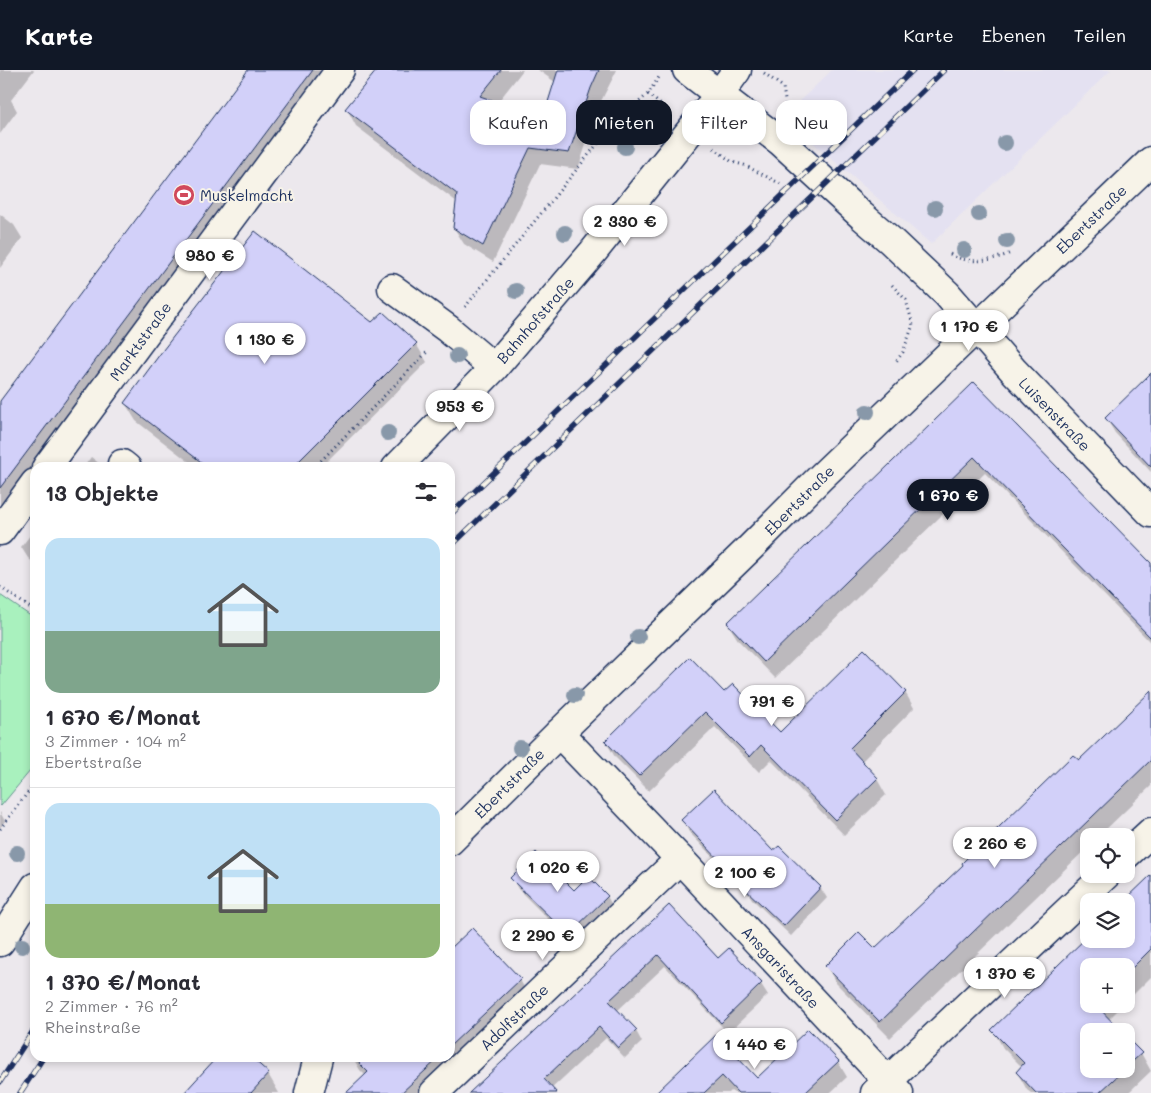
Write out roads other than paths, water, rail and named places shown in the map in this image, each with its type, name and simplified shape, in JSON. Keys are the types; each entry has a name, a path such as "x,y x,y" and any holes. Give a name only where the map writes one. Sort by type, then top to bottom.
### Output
{"street":[{"name":"Marktstraße","path":"50,462 340,70"},
{"name":"Luisenstraße","path":"687,70 781,142 890,240 940,288 1014,370 1151,513"},
{"name":"Bahnhofstraße","path":"402,462 494,368 593,252 692,130 737,70"},
{"name":"Ebertstraße","path":"455,836 821,477 1151,161"},
{"path":"392,288 448,329 494,368"},
{"path":"0,530 30,490"},
{"name":"Ansgaristraße","path":"559,733 680,859 887,1089"},
{"path":"1135,847 1151,832"},
{"name":"Adolfstraße","path":"434,1093 680,859"},
{"path":"887,1089 1097,883"},
{"path":"0,942 30,895"},
{"path":"309,1093 317,1062"}],"railway":[{"path":"455,510 913,70"},
{"path":"455,542 944,70"},
{"path":"0,1082 30,1036"},
{"path":"20,1093 40,1062"}],"place":[{"name":"Muskelmacht","path":"184,195"}]}
